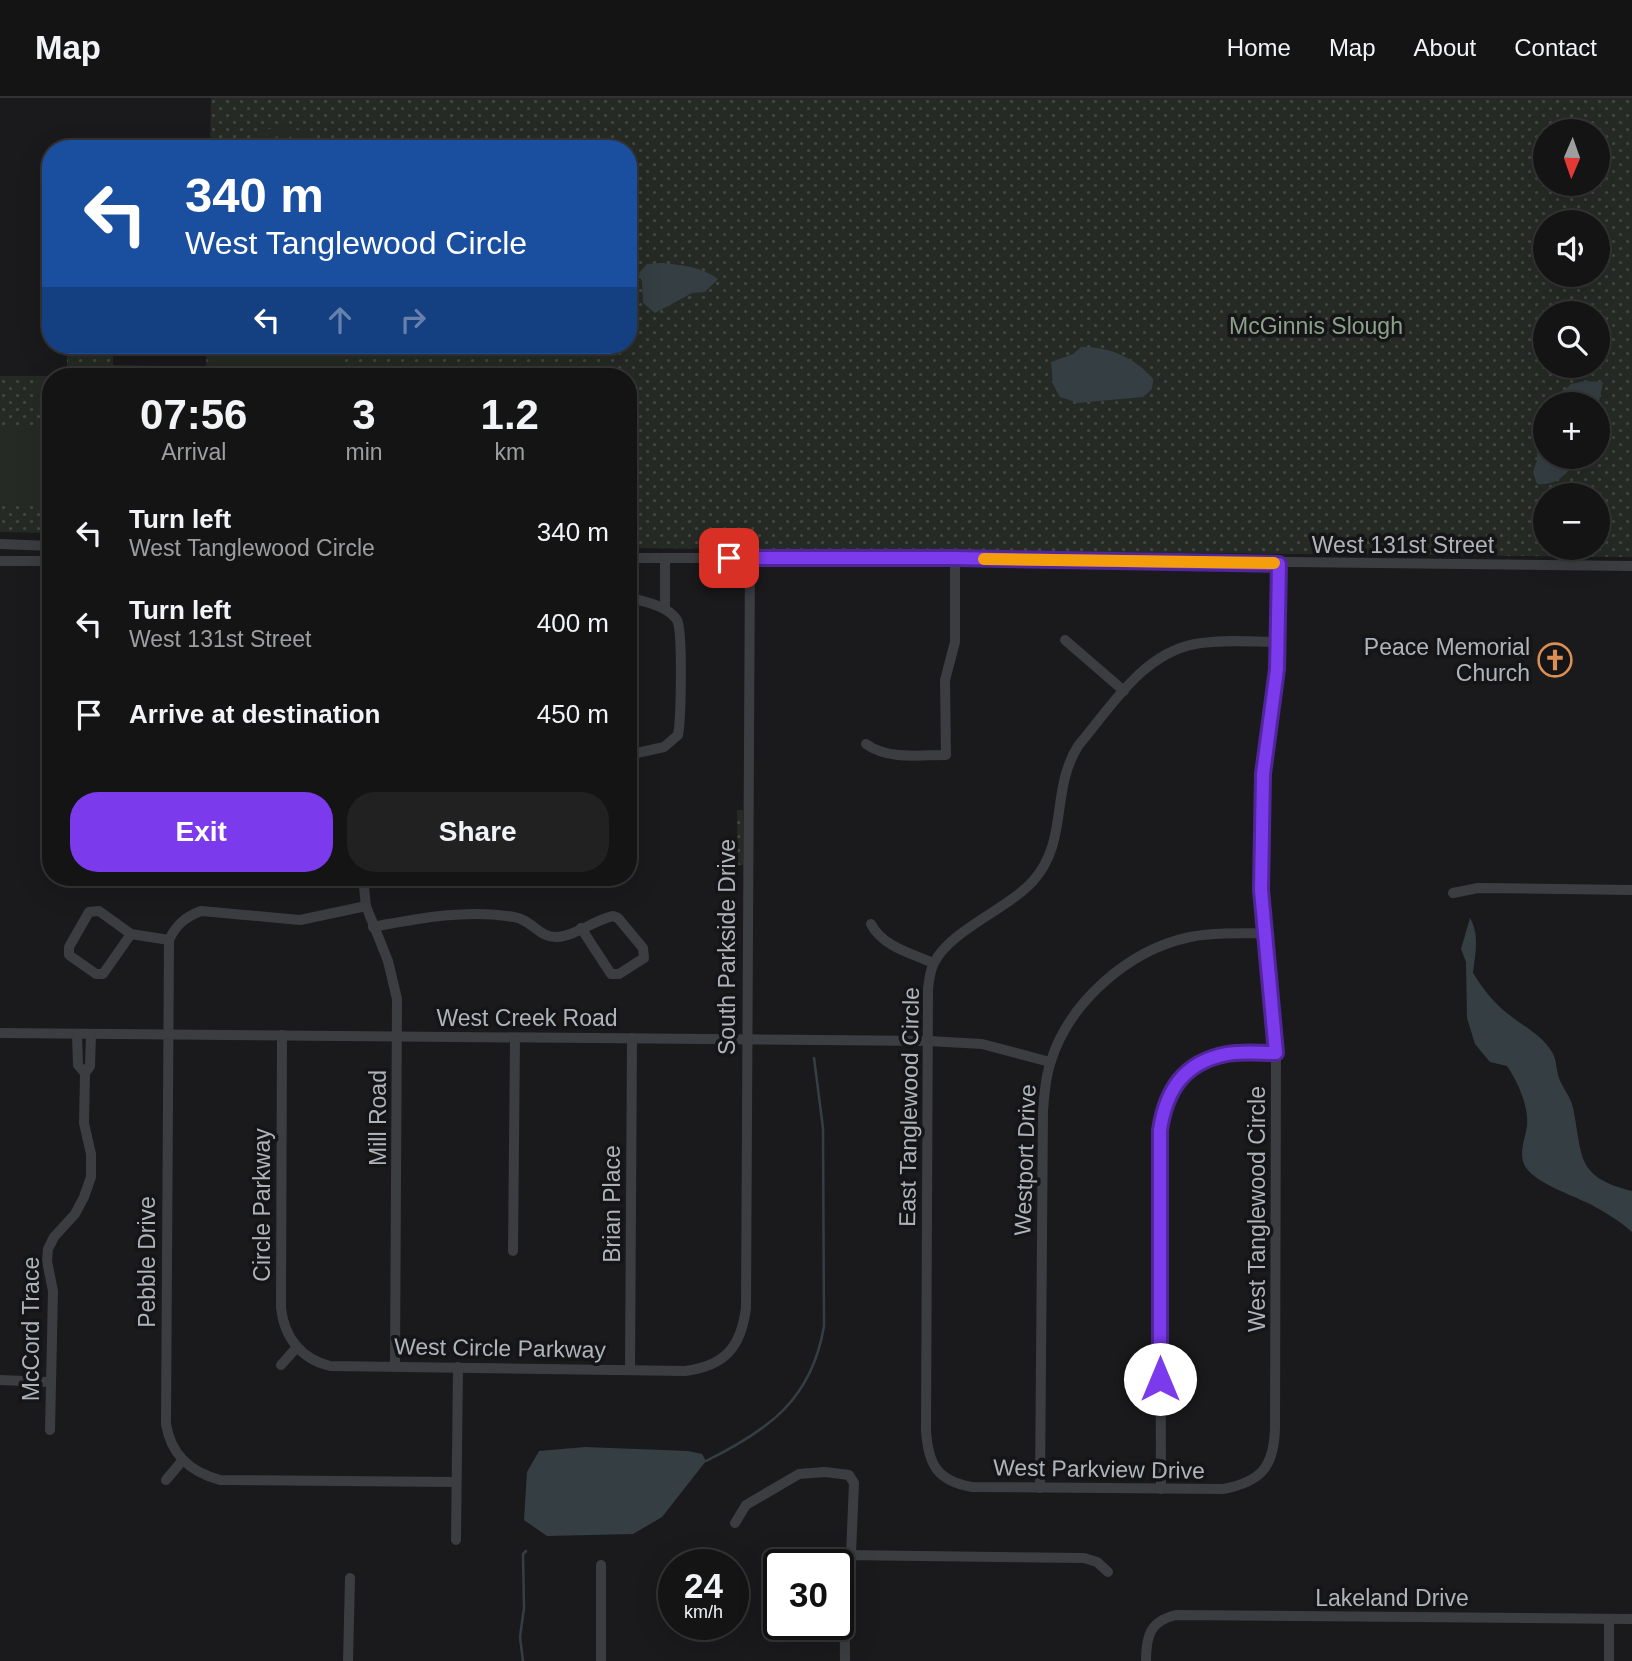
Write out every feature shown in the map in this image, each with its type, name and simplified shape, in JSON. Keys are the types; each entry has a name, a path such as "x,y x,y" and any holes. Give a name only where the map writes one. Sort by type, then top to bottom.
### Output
{"street":[{"path":"0,544 42,546"},
{"name":"West 131st Street","path":"637,558 955,558 1279,564 1632,566"},
{"path":"665,558 665,609"},
{"name":"South Parkside Drive","path":"707,1367 728,1354 740,1335 746,1308 750,558"},
{"path":"866,744 886,754 946,755 945,680 955,642 955,558"},
{"path":"0,561 42,561"},
{"name":"West Tanglewood Circle","path":"1260,1475 1267,1465 1275,1435 1276,1053 1261,890 1263,774 1277,669 1279,564"},
{"path":"637,600 665,609 676,618 679,626 678,735 664,747 637,753"},
{"path":"1065,640 1124,691"},
{"name":"East Tanglewood Circle","path":"938,1473 927,1446 926,1430 928,989 933,963 942,950 954,940 1020,895 1034,880 1052,851 1057,833 1061,790 1070,760 1078,746 1124,691 1157,658 1179,648 1212,642 1278,642"},
{"name":"Mill Road","path":"364,886 366,906 394,980 397,999 395,1365"},
{"path":"1453,893 1478,888 1632,890"},
{"path":"131,933 103,974 96,974 69,955 69,947 89,912 99,911 131,933 169,940 180,923 201,911 300,920 366,906"},
{"path":"373,927 429,916 466,913 524,919 541,934 555,937 608,917 618,918 643,948 644,958 619,974 611,974 580,928"},
{"path":"871,924 877,934 891,945 933,963"},
{"name":"Westport Drive","path":"1040,1488 1042,1112 1050,1062 1080,1007 1118,970 1168,944 1189,937 1265,933"},
{"name":"Pebble Drive","path":"169,940 166,1424 168,1438 182,1461"},
{"name":"West Creek Road","path":"0,1033 929,1041 982,1044 1050,1062"},
{"name":"McCord Trace","path":"77,1034 78,1065 85,1073"},
{"name":"McCord Trace","path":"50,1430 53,1291 47,1261 48,1249 54,1237 75,1214 85,1198 90,1177 91,1154 84,1123 85,1073 90,1066 91,1034"},
{"name":"Circle Parkway","path":"282,1035 281,1308 283,1322 297,1347"},
{"path":"513,1251 515,1038"},
{"name":"Brian Place","path":"630,1370 632,1038"},
{"path":"1161,1489 1160,1130 1164,1106 1176,1083 1191,1069 1210,1058 1229,1053 1276,1053"},
{"path":"281,1365 297,1347"},
{"name":"West Circle Parkway","path":"297,1347 318,1363 330,1366 685,1371 707,1367"},
{"path":"456,1540 458,1367"},
{"path":"0,1380 49,1382"},
{"path":"166,1480 182,1461 205,1476 220,1480 456,1482"},
{"path":"735,1523 746,1505 792,1477 807,1472 840,1472 849,1475 854,1483 848,1549"},
{"name":"West Parkview Drive","path":"938,1473 958,1484 972,1487 1161,1489 1223,1489 1252,1481 1260,1475"},
{"path":"854,1555 1084,1558 1097,1562 1108,1572"},
{"path":"601,1565 601,1661"},
{"path":"348,1661 350,1578"},
{"name":"Lakeland Drive","path":"1146,1661 1146,1643 1156,1625 1164,1618 1176,1615 1632,1619"},
{"path":"1609,1619 1609,1661"},
{"path":"845,1661 846,1640"}],"green space":[{"name":"McGinnis Slough","path":"211,98 1632,98 1632,557 1610,557 1610,483 1533,483 1533,556 637,548 637,368 67,368 67,354 113,354 113,365 206,367 207,354 637,354 637,140 210,140"},
{"path":"295,129 315,140 280,136 266,140 250,140 260,132"},
{"path":"212,354 341,354 346,368 213,368"},
{"path":"0,376 42,376 42,533 0,532"},
{"path":"37,384 42,384 42,412 37,412"},
{"path":"0,426 42,426 42,504 0,504"},
{"path":"737,810 743,810 743,865 738,865"}],"shaded area":[{"path":"662,263 699,269 718,279 705,292 692,293 655,313 643,303 639,273 647,264"},
{"path":"1081,347 1111,351 1130,359 1153,379 1152,389 1143,397 1078,403 1060,397 1053,384 1051,362 1073,354"},
{"path":"1585,381 1603,382 1601,392 1562,392 1571,384"},
{"path":"1534,469 1570,469 1551,483 1537,483"},
{"path":"1470,918 1476,938 1473,973 1498,1005 1538,1036 1552,1052 1559,1078 1572,1104 1585,1162 1600,1179 1632,1191 1632,1232 1592,1205 1544,1183 1528,1171 1524,1164 1522,1150 1527,1119 1522,1095 1507,1066 1490,1062 1475,1044 1467,1018 1466,962 1461,949"},
{"path":"585,1447 688,1451 702,1454 706,1461 662,1517 633,1534 547,1536 524,1520 527,1472 539,1451"}],"waterway":[{"path":"706,1461 749,1437 784,1409 798,1393 818,1351 824,1326 823,1128 814,1058"},
{"path":"523,1661 520,1637 524,1608 523,1554 526,1551"}],"slow traffic":[{"path":"984,559 1274,563"}],"place":[{"name":"Peace Memorial Church","path":"1555,660"}],"route":[{"path":"729,558 955,558 1279,564 1277,669 1263,774 1261,890 1276,1053 1229,1053 1210,1058 1191,1069 1176,1083 1164,1106 1160,1130 1160,1379"}]}
